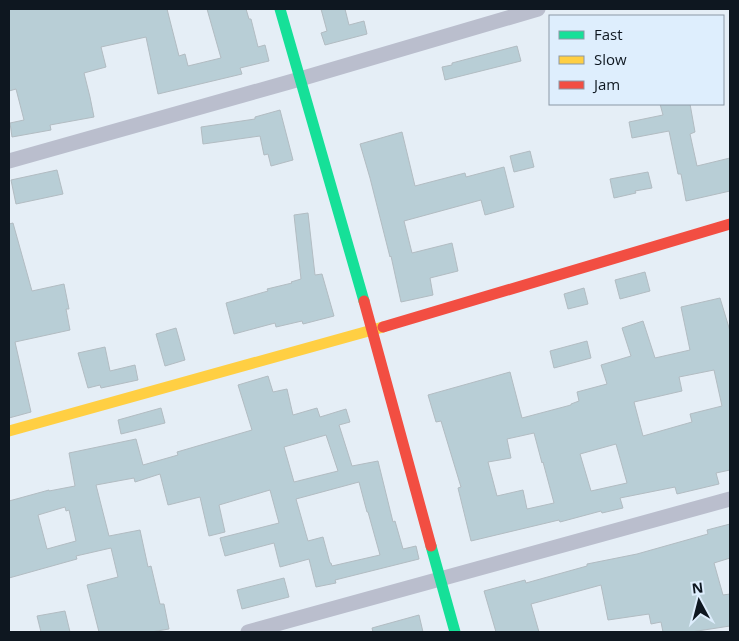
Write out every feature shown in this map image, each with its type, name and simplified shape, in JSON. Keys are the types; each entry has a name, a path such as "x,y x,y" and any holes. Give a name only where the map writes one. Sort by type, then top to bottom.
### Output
{"street":[{"path":"280,9 372,330 455,632"},
{"path":"9,162 538,9"},
{"path":"9,432 372,330 730,224"},
{"path":"248,632 730,499"}],"building":[{"path":"9,9 167,9 179,56 185,54 188,66 221,58 207,9 246,9 249,19 251,19 258,47 265,45 269,61 240,68 242,74 158,94 146,37 101,47 106,67 84,73 94,117 50,125 51,130 12,137 10,123 24,120 16,89 9,91"},
{"path":"321,9 345,9 349,25 364,21 367,34 325,45 321,33 327,31"},
{"path":"517,46 521,61 445,80 442,67"},
{"path":"660,105 690,105 695,132 690,134 697,166 730,158 730,191 686,201 681,174 678,174 669,131 632,138 629,122 663,115"},
{"path":"280,110 293,160 271,166 268,154 264,155 260,136 203,144 201,127 255,119 255,117"},
{"path":"402,132 415,186 465,173 466,177 504,167 514,207 485,215 481,200 404,221 412,253 452,243 458,271 430,278 433,295 401,302 391,256 360,144"},
{"path":"530,151 534,167 514,172 510,156"},
{"path":"57,170 63,194 16,204 11,180"},
{"path":"648,172 652,188 614,198 610,179"},
{"path":"308,213 315,275 322,274 334,316 303,324 302,321 276,327 275,323 234,334 226,303 301,279 294,215"},
{"path":"13,223 32,291 64,284 69,309 66,309 70,330 15,342 31,412 9,418 9,224"},
{"path":"645,272 650,291 620,299 615,280"},
{"path":"584,288 588,304 568,309 564,294"},
{"path":"720,298 730,331 730,470 716,473 719,484 677,494 675,487 620,498 623,508 602,513 601,511 560,522 559,520 471,541 458,488 461,487 441,421 436,422 428,395 510,372 522,418 571,405 579,401 577,392 607,384 601,365 631,356 622,328 643,321 655,358 690,350 681,307","holes":["714,370 722,406 690,414 692,422 643,436 634,402 682,391 679,377","534,433 554,503 527,509 523,490 497,496 488,462 511,458 507,439","616,444 627,483 591,491 580,454"]},
{"path":"176,328 185,360 165,366 156,334"},
{"path":"587,341 591,358 554,368 550,351"},
{"path":"105,347 110,371 135,365 138,380 101,388 100,385 88,388 78,353"},
{"path":"268,376 273,392 287,389 293,415 317,408 320,417 346,409 350,422 339,425 352,466 378,461 393,522 395,521 403,549 416,546 419,559 335,580 336,583 316,587 309,559 280,567 274,543 225,556 220,538 279,523 270,490 219,505 225,532 209,536 200,497 168,505 160,474 135,482 134,478 96,485 109,536 140,530 148,567 151,566 160,604 164,604 169,629 151,632 99,632 87,585 118,577 111,548 76,556 77,559 9,578 9,501 49,490 75,486 69,453 136,439 143,465 178,455 177,452 252,430 238,385","holes":["326,435 338,471 294,482 284,447","359,482 380,555 332,566 323,537 308,541 296,499","65,507 66,511 69,510 76,541 47,549 38,515"]},
{"path":"161,408 165,423 121,434 118,420"},
{"path":"730,524 730,558 714,563 723,595 730,594 730,626 691,632 663,632 661,622 651,624 649,614 608,620 601,585 531,604 539,632 496,632 484,591 525,580 526,583 587,566 587,564 637,554 708,534 707,530"},
{"path":"284,578 289,597 242,609 237,590"},
{"path":"65,611 70,632 41,632 37,616"},
{"path":"419,615 423,632 373,632 372,628"}],"traffic: fast":[{"path":"280,9 364,301"},
{"path":"431,546 455,632"}],"traffic: slow":[{"path":"9,431 383,327"}],"traffic: jam":[{"path":"383,327 730,224"},
{"path":"364,301 431,546"}]}
